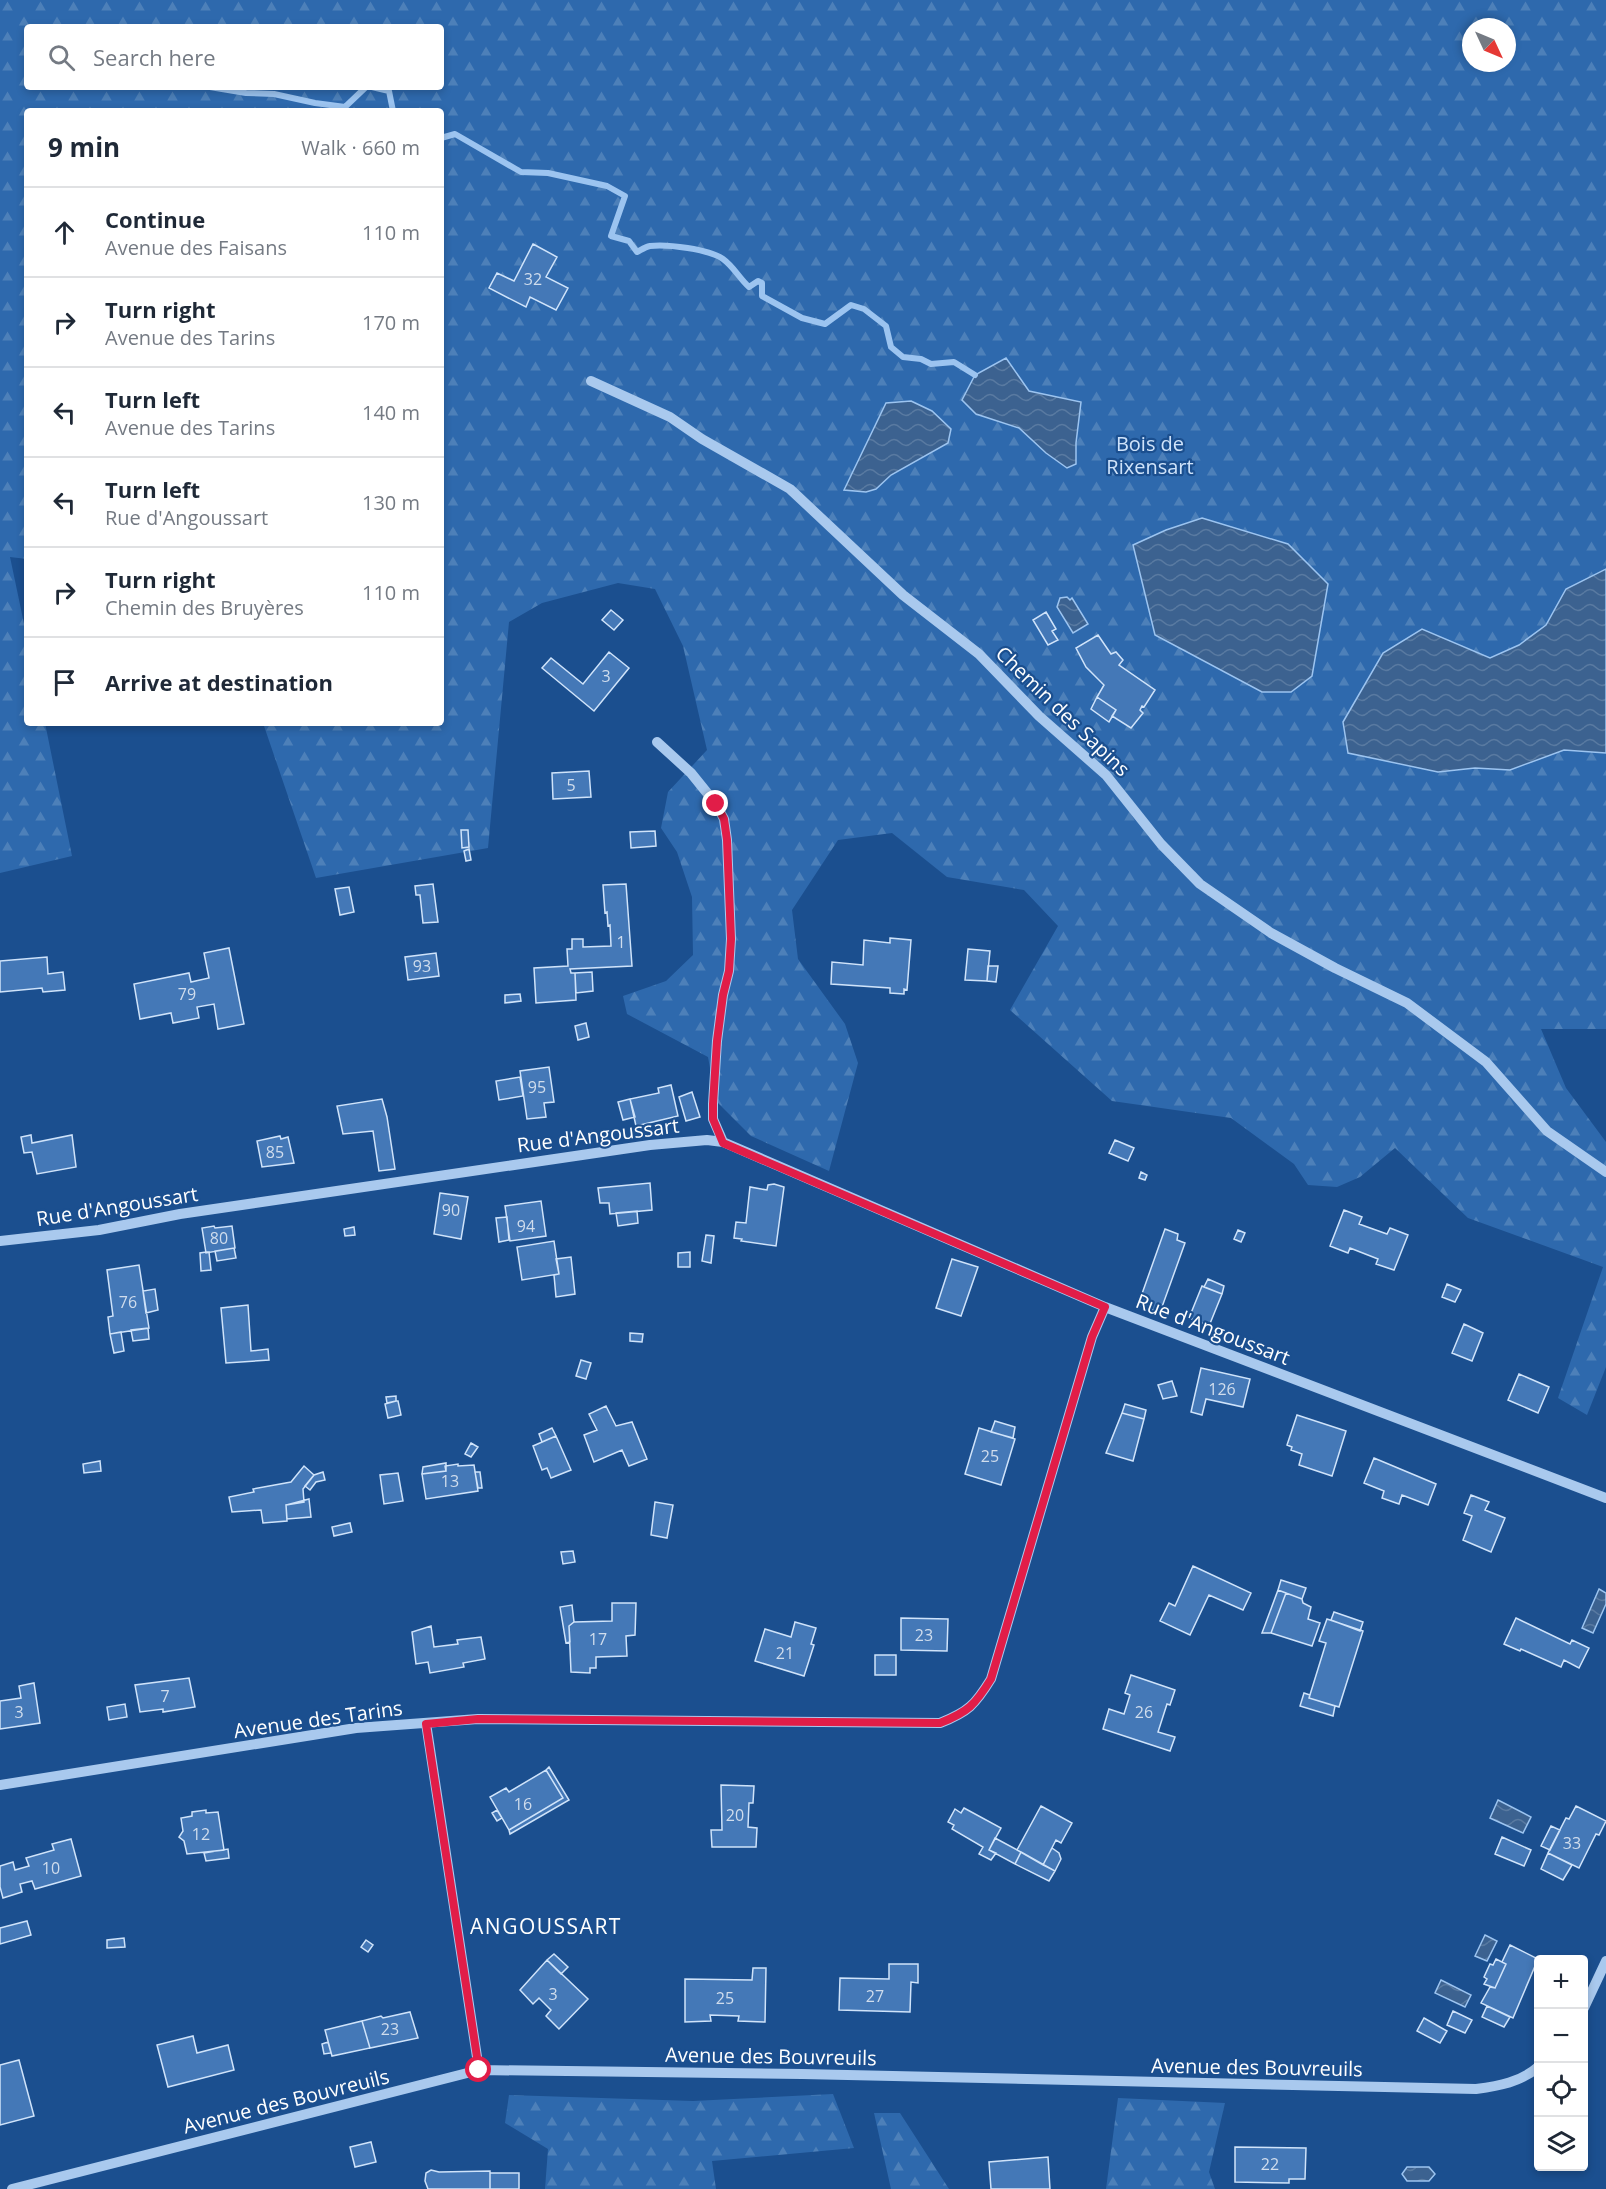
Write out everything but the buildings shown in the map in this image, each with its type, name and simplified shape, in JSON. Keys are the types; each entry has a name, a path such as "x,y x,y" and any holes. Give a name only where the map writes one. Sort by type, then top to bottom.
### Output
{"street":[{"name":"Chemin des Sapins","path":"591,381 670,417 702,439 790,489 903,595 979,654 1039,716 1106,775 1161,844 1200,884 1271,933 1335,968 1407,1003 1486,1062 1547,1131 1606,1172"},
{"path":"657,742 704,787 724,819 726,830 731,939 729,971 723,995 717,1041 713,1104 713,1119 723,1143"},
{"name":"Rue d'Angoussart","path":"0,1241 99,1230 180,1214 650,1145 707,1140 723,1143 1105,1307 1606,1498"},
{"name":"Avenue des Tarins","path":"0,1785 356,1728 478,1719 940,1723 961,1714 978,1700 991,1679 1092,1337 1105,1307"},
{"path":"426,1724 479,2070"},
{"path":"1588,1999 1606,1961"},
{"name":"Avenue des Bouvreuils","path":"12,2189 479,2070 802,2074 1476,2089 1504,2086 1534,2071"}],"green space":[{"name":"Bois de Rixensart","path":"0,0 1606,0 1606,1029 1541,1029 1566,1088 1606,1142 1606,1367 1587,1415 1558,1398 1603,1267 1468,1218 1395,1148 1360,1177 1337,1187 1308,1185 1294,1164 1231,1118 1112,1101 1010,1010 1058,926 1024,890 947,877 892,833 838,840 792,910 798,959 845,1024 858,1063 829,1171 751,1136 716,1101 708,1057 627,1014 623,996 666,981 693,955 692,897 677,852 661,828 668,792 707,750 683,646 655,589 618,583 542,603 509,622 488,848 316,878 264,726 444,726 444,108 24,108 24,559 10,557 24,624 24,726 46,726 72,856 0,873"},
{"path":"833,2094 854,2148 712,2161 716,2189 545,2189 548,2149 505,2123 509,2095 693,2101"},
{"path":"1118,2098 1225,2103 1209,2172 1215,2189 1106,2189"},
{"path":"874,2113 900,2113 949,2189 891,2189"}],"water":[{"path":"1006,358 1029,391 1081,402 1076,464 1067,468 1046,453 1019,428 976,414 962,400 975,375"},
{"path":"911,401 932,411 951,429 948,443 891,475 876,489 866,492 844,490 886,403"},
{"path":"1202,518 1288,544 1328,584 1312,676 1291,692 1262,692 1155,635 1133,545 1166,530"},
{"path":"1606,569 1606,753 1564,750 1510,770 1475,768 1438,772 1348,753 1343,722 1383,653 1422,629 1490,658 1519,645 1546,625 1566,589"},
{"path":"1067,597 1070,600 1072,598 1088,624 1073,633 1057,607 1060,598"},
{"path":"1599,1589 1606,1593 1606,1604 1593,1633 1582,1628"},
{"path":"1498,1800 1531,1817 1523,1833 1490,1818"},
{"path":"1485,1935 1497,1941 1487,1961 1475,1956"},
{"path":"1441,1980 1471,1995 1465,2007 1435,1993"},
{"path":"1407,2167 1429,2167 1435,2174 1429,2181 1407,2181 1402,2174"}],"waterway":[{"path":"228,90 274,94 345,107 363,90"},
{"path":"385,90 389,91 392,108"},
{"path":"444,137 455,134 521,172 548,173 607,186 625,196 611,236 629,241 637,252 650,246 667,246 717,255 727,262 749,287 758,281 762,283 762,296 802,318 825,324 851,305 864,309 886,326 891,347 903,357 921,359 931,364 954,362 975,375"}],"district":[{"name":"ANGOUSSART","path":"546,1926"}],"route":[{"path":"479,2070 426,1724 478,1719 940,1723 961,1714 978,1700 991,1679 1092,1337 1105,1307 723,1143 713,1119 713,1104 717,1041 723,995 729,971 731,939 727,840 724,819 716,804"}]}
